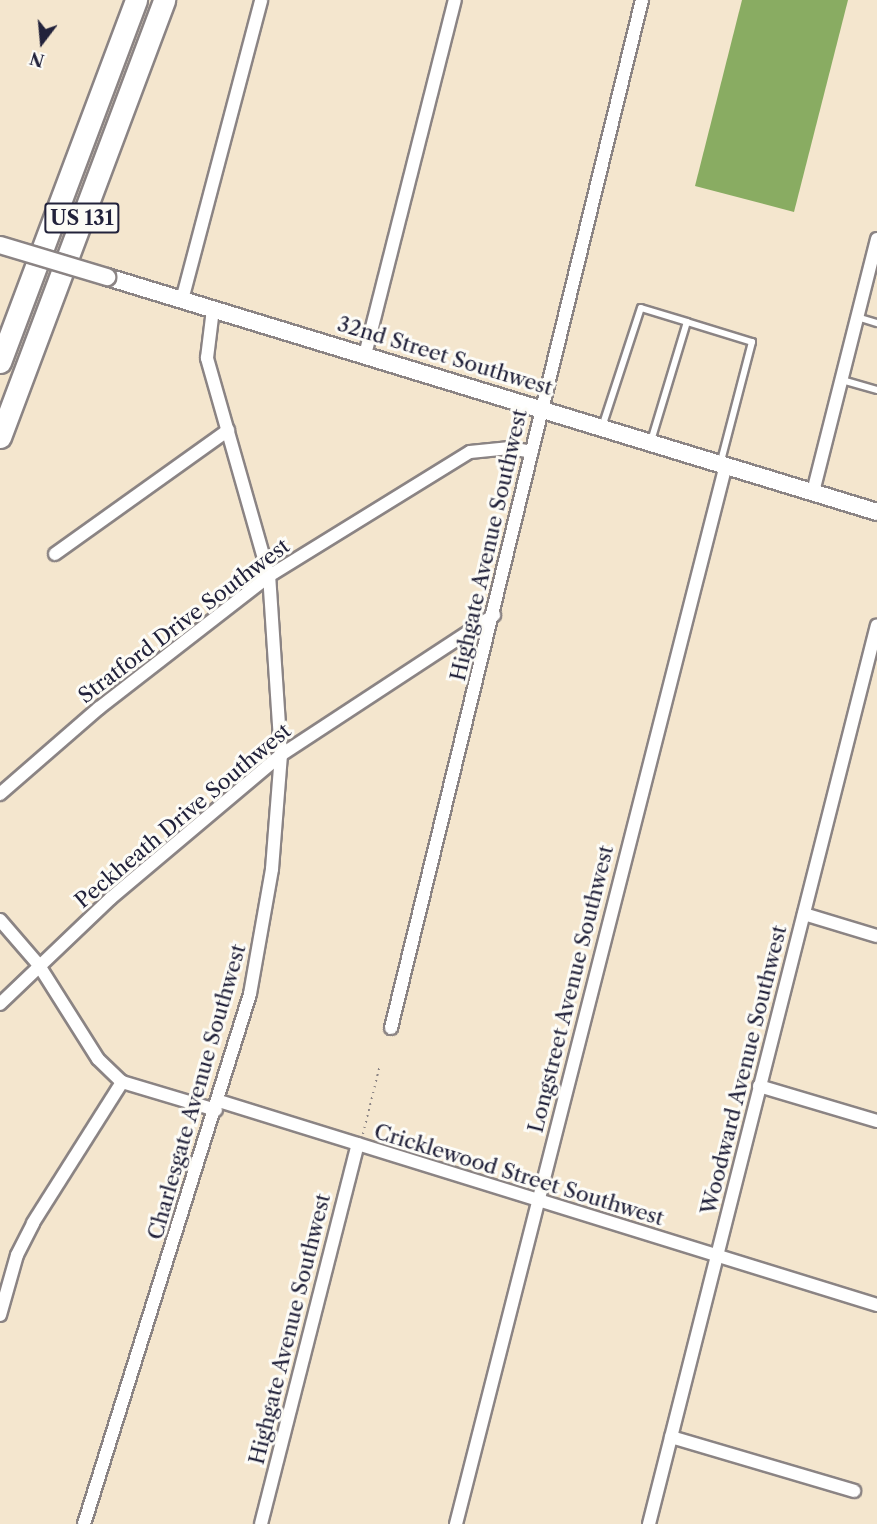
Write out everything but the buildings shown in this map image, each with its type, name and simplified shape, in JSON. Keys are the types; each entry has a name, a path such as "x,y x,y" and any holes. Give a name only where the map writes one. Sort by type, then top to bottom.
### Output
{"highway":[{"name":"US 131","path":"0,362 136,0"},
{"name":"US 131","path":"0,437 164,0"}],"street":[{"path":"182,300 261,0"},
{"path":"365,355 455,0"},
{"name":"Highgate Avenue Southwest","path":"391,1028 494,615 642,0"},
{"path":"813,492 877,239"},
{"name":"32nd Street Southwest","path":"0,246 877,512"},
{"name":"Charlesgate Avenue Southwest","path":"84,1524 217,1106 262,938 281,755 269,576 205,345 213,309"},
{"path":"55,554 228,430"},
{"name":"Stratford Drive Southwest","path":"0,794 99,708 269,576 470,452 510,448 532,452"},
{"name":"Longstreet Avenue Southwest","path":"456,1524 723,464"},
{"name":"Peckheath Drive Southwest","path":"0,1004 38,964 281,755 494,615"},
{"name":"Woodward Avenue Southwest","path":"649,1524 877,625"},
{"path":"804,914 877,936"},
{"name":"Cricklewood Street Southwest","path":"0,920 38,964 98,1059 122,1082 360,1139 537,1201 877,1305"},
{"path":"0,1315 17,1255 33,1223 122,1082"},
{"path":"759,1086 877,1122"},
{"name":"Highgate Avenue Southwest","path":"261,1524 360,1139"},
{"path":"671,1437 854,1491"}],"lane":[{"path":"602,427 641,308 687,321 752,342 723,464"},
{"path":"857,317 877,323"},
{"path":"651,442 687,321"},
{"path":"841,380 877,390"}],"path":[{"path":"360,1139 380,1065"}],"green space":[{"path":"742,0 848,0 794,212 695,186"}]}
